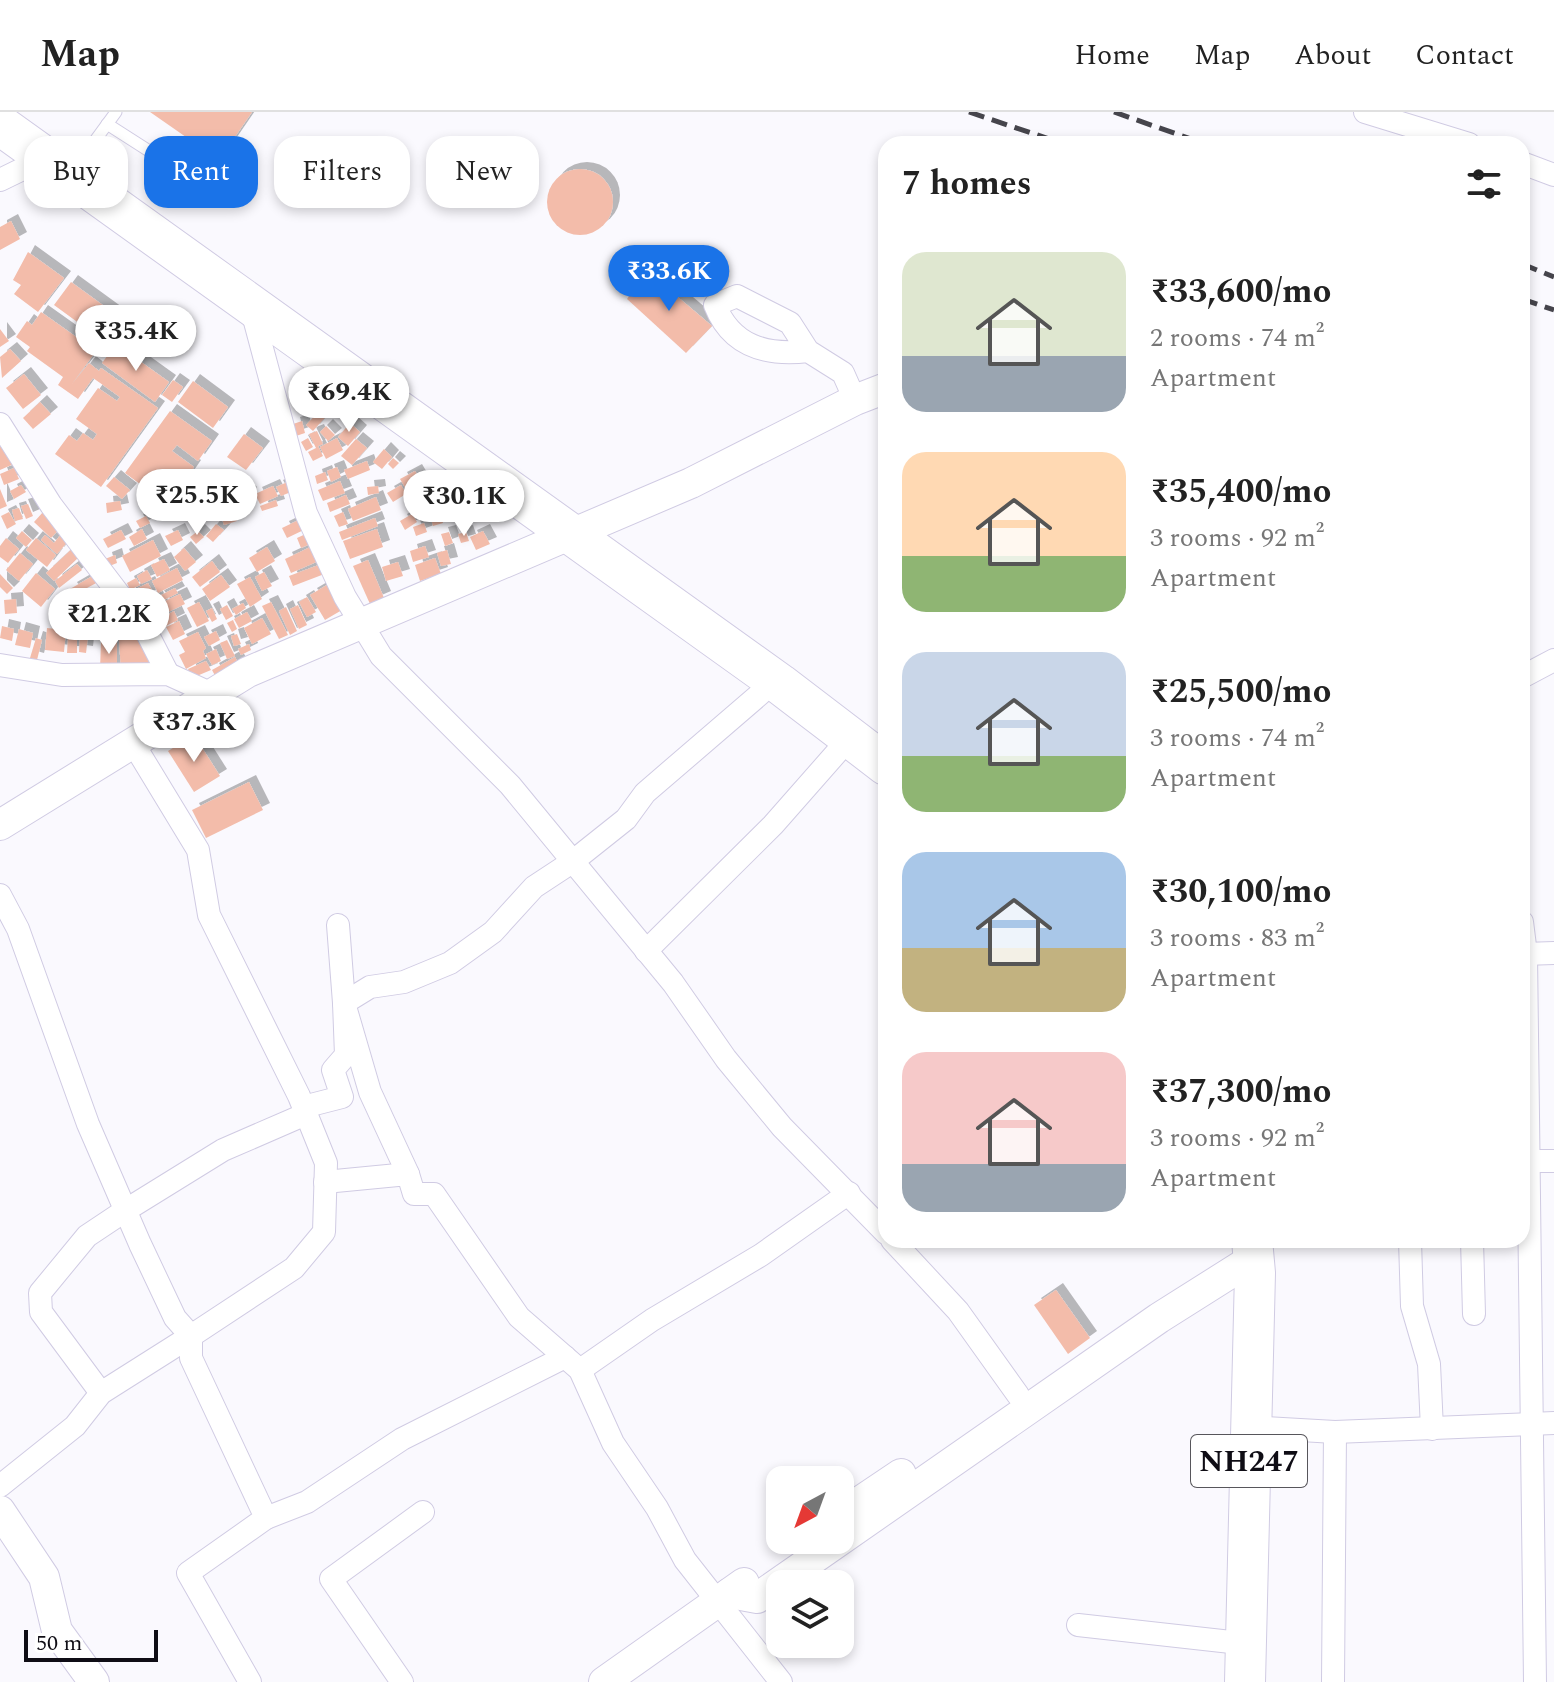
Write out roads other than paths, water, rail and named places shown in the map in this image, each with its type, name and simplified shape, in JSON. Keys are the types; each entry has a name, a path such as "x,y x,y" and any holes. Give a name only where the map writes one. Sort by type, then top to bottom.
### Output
{"highway":[{"path":"0,125 24,158"},
{"path":"93,208 253,316 557,540 725,658 878,778"},
{"path":"778,699 878,760"},
{"name":"NH247","path":"1243,1248 1249,1427 1245,1682"},
{"name":"NH247","path":"1230,1682 1243,1248"}],"street":[{"path":"1365,112 1443,136"},
{"path":"1530,166 1554,175"},
{"path":"253,316 306,513 360,624 381,656 510,785 646,951 782,1127 878,1224"},
{"path":"808,351 843,373 855,400"},
{"path":"0,825 248,672 691,483 878,391"},
{"path":"0,424 51,505 144,627 168,674"},
{"path":"1530,673 1554,660"},
{"path":"0,665 62,675 168,674 212,694"},
{"path":"344,1003 370,987 404,982 450,963 493,932 534,887 572,862 626,819 645,793 778,699"},
{"path":"0,1486 38,1452 75,1426 101,1393 294,1268 324,1232 326,1163 305,1111 209,915 198,850 133,743"},
{"path":"646,951 773,825 839,750"},
{"path":"0,895 18,929 83,1109 126,1210 175,1318 191,1336 191,1358 266,1518"},
{"path":"101,1393 41,1312 40,1293 87,1236 126,1210 223,1150 342,1097 333,1070 346,1055 338,925"},
{"path":"1530,954 1554,953"},
{"path":"344,1003 370,1092 408,1174 414,1194 434,1194 519,1317 572,1363 613,1443 657,1508 685,1560 724,1597 781,1682"},
{"path":"1530,1161 1554,1161"},
{"path":"325,1182 408,1174"},
{"path":"250,1682 188,1573 266,1518 307,1502 402,1439 572,1363 652,1320 750,1262 849,1193"},
{"path":"1530,1234 1543,1424 1535,1682"},
{"path":"899,1248 958,1311 1018,1395"},
{"path":"724,1597 757,1598 1243,1248"},
{"path":"854,1506 1243,1248"},
{"path":"1410,1248 1412,1306 1429,1364 1432,1429"},
{"path":"1472,1248 1474,1314"},
{"path":"1249,1427 1335,1432 1543,1424"},
{"path":"1333,1682 1335,1432"},
{"path":"0,1511 44,1577 57,1631 94,1682"},
{"path":"402,1682 331,1579 423,1512"},
{"path":"604,1682 785,1554"},
{"path":"1078,1625 1231,1642"}],"lane":[{"path":"84,136 107,124 116,112"},
{"path":"107,124 144,148"}],"railway":[{"path":"969,112 1040,136"},
{"path":"1114,112 1182,136"},
{"path":"1530,267 1554,277"},
{"path":"1530,302 1554,310"}]}
